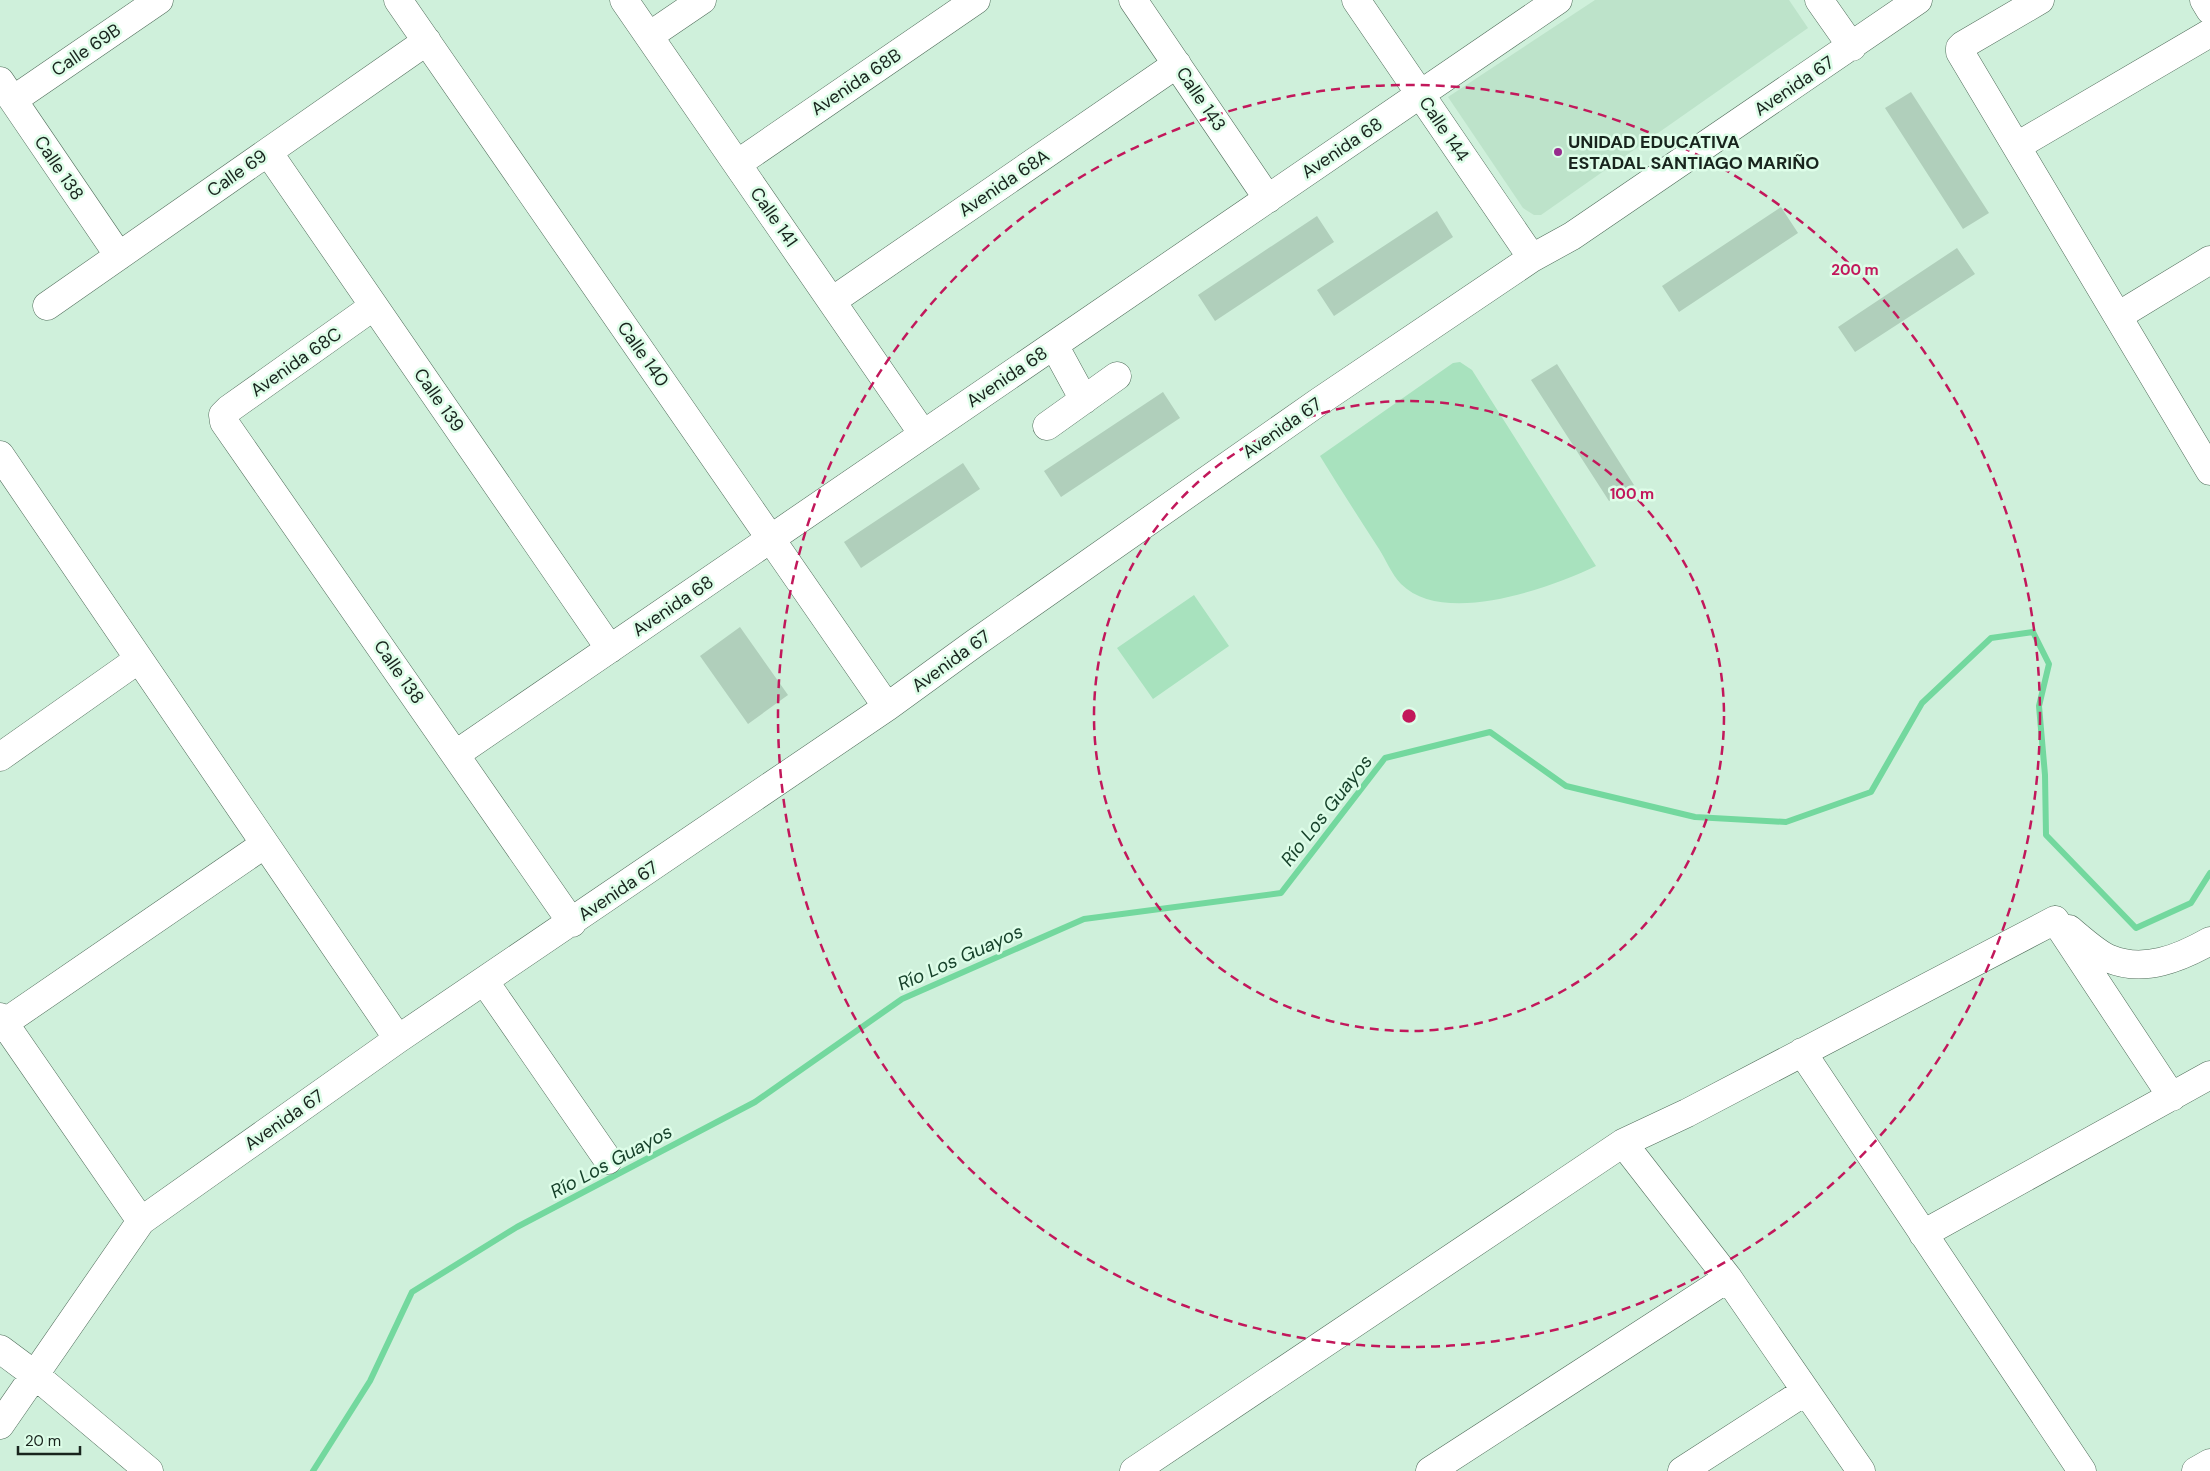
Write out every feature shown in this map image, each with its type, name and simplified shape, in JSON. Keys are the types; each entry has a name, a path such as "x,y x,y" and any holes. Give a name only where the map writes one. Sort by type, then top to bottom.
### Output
{"street":[{"name":"Calle 69B","path":"7,90 159,0"},
{"name":"Calle 140","path":"398,0 887,707"},
{"name":"Calle 141","path":"624,0 924,434"},
{"path":"649,36 702,0"},
{"name":"Avenida 68B","path":"737,164 976,0"},
{"name":"Calle 143","path":"1133,0 1268,199"},
{"name":"Calle 144","path":"1356,0 1532,258"},
{"name":"Avenida 68","path":"456,754 1558,0"},
{"path":"1819,0 1852,47"},
{"name":"Avenida 67","path":"0,1425 141,1220 398,1039 572,923 887,707 1320,401 1532,258 1572,236 1852,47 1918,0"},
{"path":"2040,0 1960,48 1960,52 2210,471"},
{"path":"2204,0 2210,10"},
{"path":"2017,146 2210,34"},
{"name":"Calle 69","path":"47,306 427,41"},
{"name":"Avenida 68A","path":"832,301 1177,64"},
{"name":"Calle 138","path":"7,90 119,256"},
{"name":"Calle 139","path":"268,152 610,649"},
{"path":"2118,316 2210,260"},
{"name":"Avenida 68C","path":"224,422 224,415 229,409 374,306"},
{"path":"1054,345 1084,400"},
{"path":"1047,426 1117,376"},
{"name":"Calle 138","path":"224,422 572,923"},
{"path":"0,455 398,1039"},
{"path":"0,757 139,659"},
{"path":"141,1220 1,1023 265,844"},
{"path":"2055,920 2109,959 2143,966 2185,956 2210,942"},
{"path":"1134,1471 1623,1143 1687,1113 2055,920"},
{"path":"2055,920 2172,1097"},
{"path":"485,982 608,1160"},
{"path":"1802,1052 2082,1471"},
{"path":"1924,1234 2210,1075"},
{"path":"1623,1143 1728,1278 1861,1471"},
{"path":"1430,1471 1728,1278"},
{"path":"0,1349 35,1375 150,1471"},
{"path":"1682,1471 1806,1391"},
{"path":"2196,1471 2210,1463"}],"shaded area":[{"name":"UNIDAD EDUCATIVA ESTADAL SANTIAGO MARIÑO","path":"1595,0 1789,0 1808,28 1541,215 1534,215 1523,208 1448,97"},
{"path":"1460,362 1472,370 1596,566 1525,593 1469,603 1443,602 1420,596 1401,584 1395,576 1320,456 1453,363"},
{"path":"1194,595 1229,646 1153,699 1117,648"}],"building":[{"path":"1911,92 1989,213 1963,229 1885,108"},
{"path":"1781,207 1798,233 1679,312 1662,286"},
{"path":"1437,211 1453,237 1334,316 1317,290"},
{"path":"1317,216 1334,242 1215,321 1198,295"},
{"path":"1957,248 1975,274 1855,352 1838,327"},
{"path":"1557,364 1634,485 1609,501 1531,380"},
{"path":"1163,392 1180,418 1061,497 1044,471"},
{"path":"963,463 980,489 861,568 844,542"},
{"path":"740,627 788,695 748,724 700,656"}],"waterway":[{"name":"Río Los Guayos","path":"313,1471 370,1381 412,1292 517,1227 755,1102 902,999 1084,919 1281,893 1385,758 1490,732 1566,786 1695,817 1786,822 1871,792 1922,703 1991,638 2033,632 2049,664 2039,706 2045,775 2046,835 2136,928 2191,903 2210,873"}],"place":[{"name":"UNIDAD EDUCATIVA ESTADAL SANTIAGO MARIÑO","path":"1558,152"}]}
